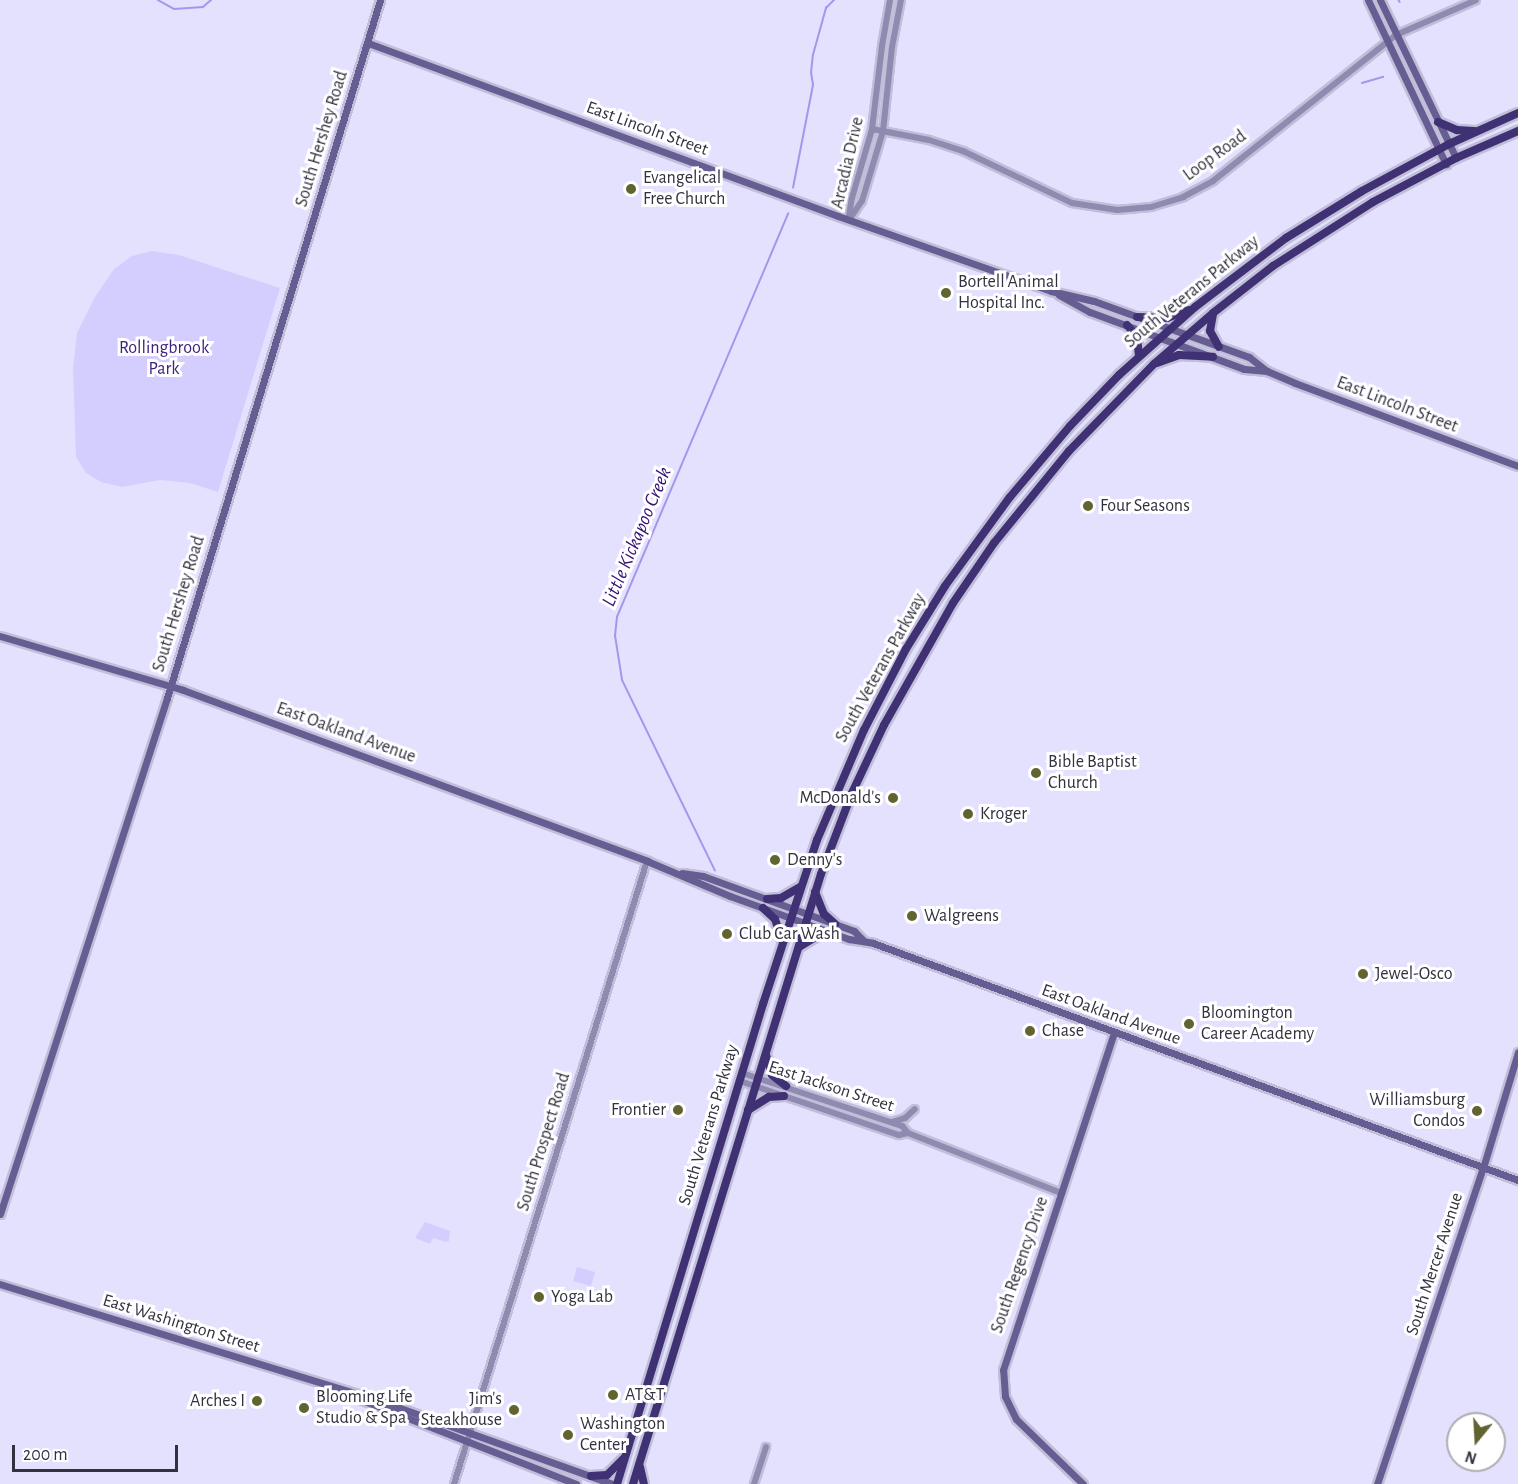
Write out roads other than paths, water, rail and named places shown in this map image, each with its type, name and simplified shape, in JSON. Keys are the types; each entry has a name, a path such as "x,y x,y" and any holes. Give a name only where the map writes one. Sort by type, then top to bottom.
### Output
{"highway":[{"name":"South Veterans Parkway","path":"614,1484 625,1456 800,887 838,786 864,730 901,658 936,600 985,529 1029,473 1077,419 1139,356 1195,307 1302,227 1362,190 1449,144 1518,113"},
{"path":"1438,122 1458,130 1477,131"},
{"name":"South Veterans Parkway","path":"633,1484 815,892 864,766 903,689 953,603 994,543 1044,478 1154,364 1213,313 1273,266 1331,228 1404,185 1456,158 1518,131"},
{"path":"1137,317 1167,318 1195,307"},
{"path":"1213,313 1209,331 1219,346"},
{"path":"1127,325 1137,337 1139,356"},
{"path":"1154,364 1179,355 1212,357"},
{"path":"782,942 775,919 765,904 800,887"},
{"path":"815,892 824,914 835,924"},
{"path":"798,947 819,935 835,934"},
{"path":"748,1110 769,1097 785,1091 772,1075 766,1052"},
{"path":"591,1476 607,1474 625,1456"},
{"path":"640,1461 644,1484"}],"main road":[{"name":"South Hershey Road","path":"0,1214 171,685 380,0"},
{"path":"1368,0 1446,164"},
{"path":"1380,0 1456,158"},
{"name":"East Lincoln Street","path":"368,43 849,220 1051,291 1094,300 1249,357 1267,371"},
{"name":"East Lincoln Street","path":"1051,291 1090,312 1244,369 1267,371 1518,466"},
{"name":"East Oakland Avenue","path":"0,636 171,685 647,861 701,885 807,919 835,924 854,931 863,940"},
{"name":"East Oakland Avenue","path":"807,919 835,934 849,939 863,940 1518,1180"},
{"name":"South Regency Drive","path":"1083,1484 1016,1419 1004,1389 1003,1370 1007,1352 1114,1032"},
{"name":"South Mercer Avenue","path":"1377,1484 1483,1168 1518,1052"},
{"name":"East Washington Street","path":"0,1284 352,1394 614,1484"},
{"name":"East Washington Street","path":"352,1394 381,1409 576,1484"}],"street":[{"name":"Arcadia Drive","path":"849,220 852,198 873,129 882,46 890,0"},
{"name":"Arcadia Drive","path":"849,220 862,201 883,131 892,47 901,0"},
{"name":"Loop Road","path":"873,129 929,140 963,151 1072,203 1117,210 1151,207 1183,197 1213,181 1396,35 1476,0"},
{"name":"South Prospect Road","path":"454,1484 647,861"},
{"name":"East Jackson Street","path":"741,1077 902,1126 908,1133 1060,1193"},
{"name":"East Jackson Street","path":"785,1091 873,1127 899,1135 908,1133"},
{"path":"888,1122 905,1118 915,1109"},
{"path":"858,1112 873,1127"},
{"path":"754,1484 766,1448"}],"waterway":[{"name":"Little Kickapoo Creek","path":"158,0 174,9 203,7 211,0"},
{"name":"Little Kickapoo Creek","path":"793,188 813,85 811,73 813,55 826,8 834,0"},
{"path":"1362,83 1383,77"},
{"name":"Little Kickapoo Creek","path":"715,871 622,680 615,636 617,617 788,214"}],"place":[{"name":"Evangelical Free Church","path":"631,189"},
{"name":"Bortell Animal Hospital Inc.","path":"946,293"},
{"name":"Four Seasons","path":"1088,506"},
{"name":"Bible Baptist Church","path":"1036,773"},
{"name":"McDonald's","path":"893,798"},
{"name":"Kroger","path":"968,814"},
{"name":"Denny's","path":"775,860"},
{"name":"Walgreens","path":"912,916"},
{"name":"Club Car Wash","path":"727,934"},
{"name":"Jewel-Osco","path":"1363,974"},
{"name":"Bloomington Career Academy","path":"1189,1024"},
{"name":"Chase","path":"1030,1031"},
{"name":"Frontier","path":"678,1110"},
{"name":"Williamsburg Condos","path":"1477,1111"},
{"name":"Yoga Lab","path":"539,1297"},
{"name":"AT&T","path":"613,1395"},
{"name":"Arches I","path":"257,1401"},
{"name":"Blooming Life Studio & Spa","path":"304,1408"},
{"name":"Jim's Steakhouse","path":"514,1410"},
{"name":"Washington Center","path":"568,1435"}],"park label":[{"name":"Rollingbrook Park","path":"164,359"}]}
